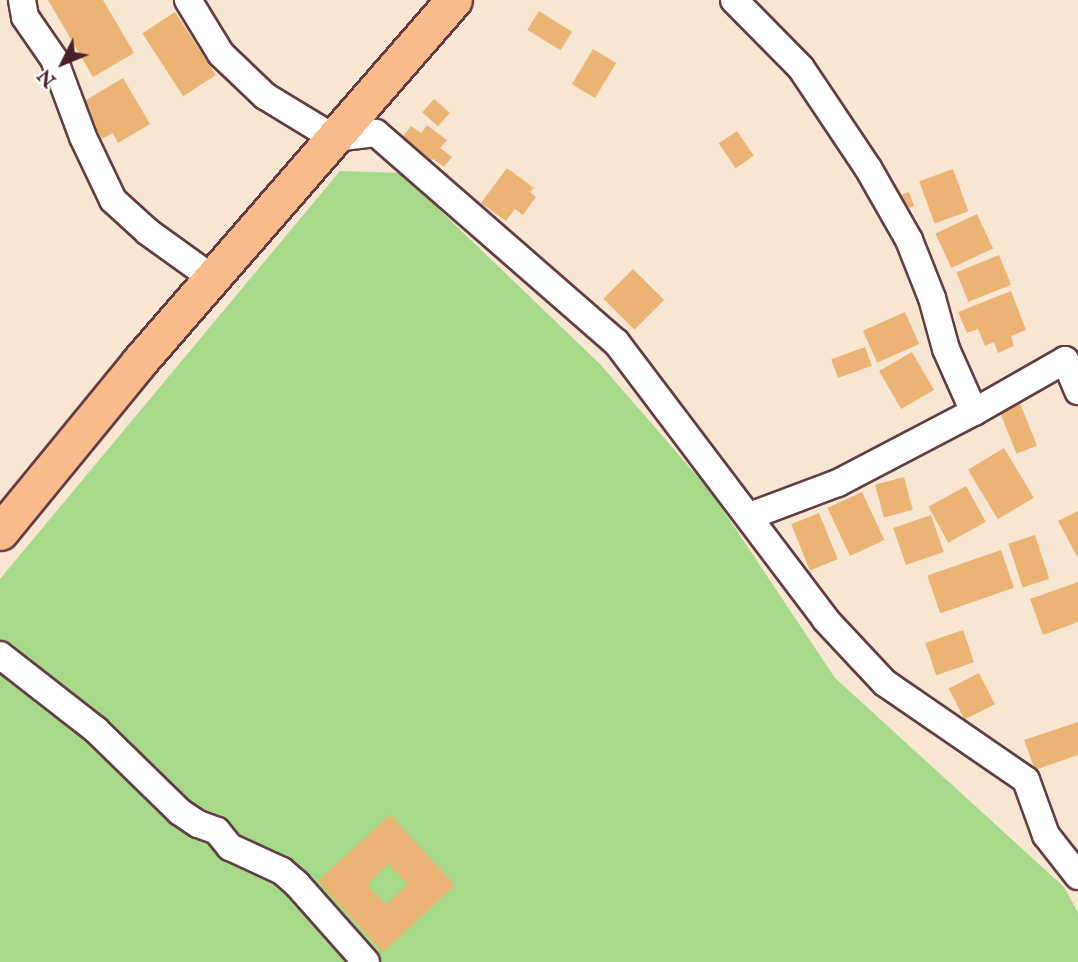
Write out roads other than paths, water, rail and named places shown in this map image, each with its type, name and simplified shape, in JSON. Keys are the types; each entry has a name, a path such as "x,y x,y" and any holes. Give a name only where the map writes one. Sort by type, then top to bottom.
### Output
{"main road":[{"path":"0,532 212,278 454,0"}],"street":[{"path":"22,0 25,17 54,60 83,137 113,200 148,232 212,278"},
{"path":"188,0 204,30 234,69 265,96 334,138 376,133 616,342 649,390 750,516 826,620 885,683 1026,780 1046,835 1078,876"},
{"path":"734,0 801,68 868,168 909,240 932,298 946,349 974,412"},
{"path":"750,516 838,483 974,412 1065,360 1078,391"},
{"path":"0,655 96,730 180,812 198,824 217,831 230,847 282,871 298,884 366,962"}]}
